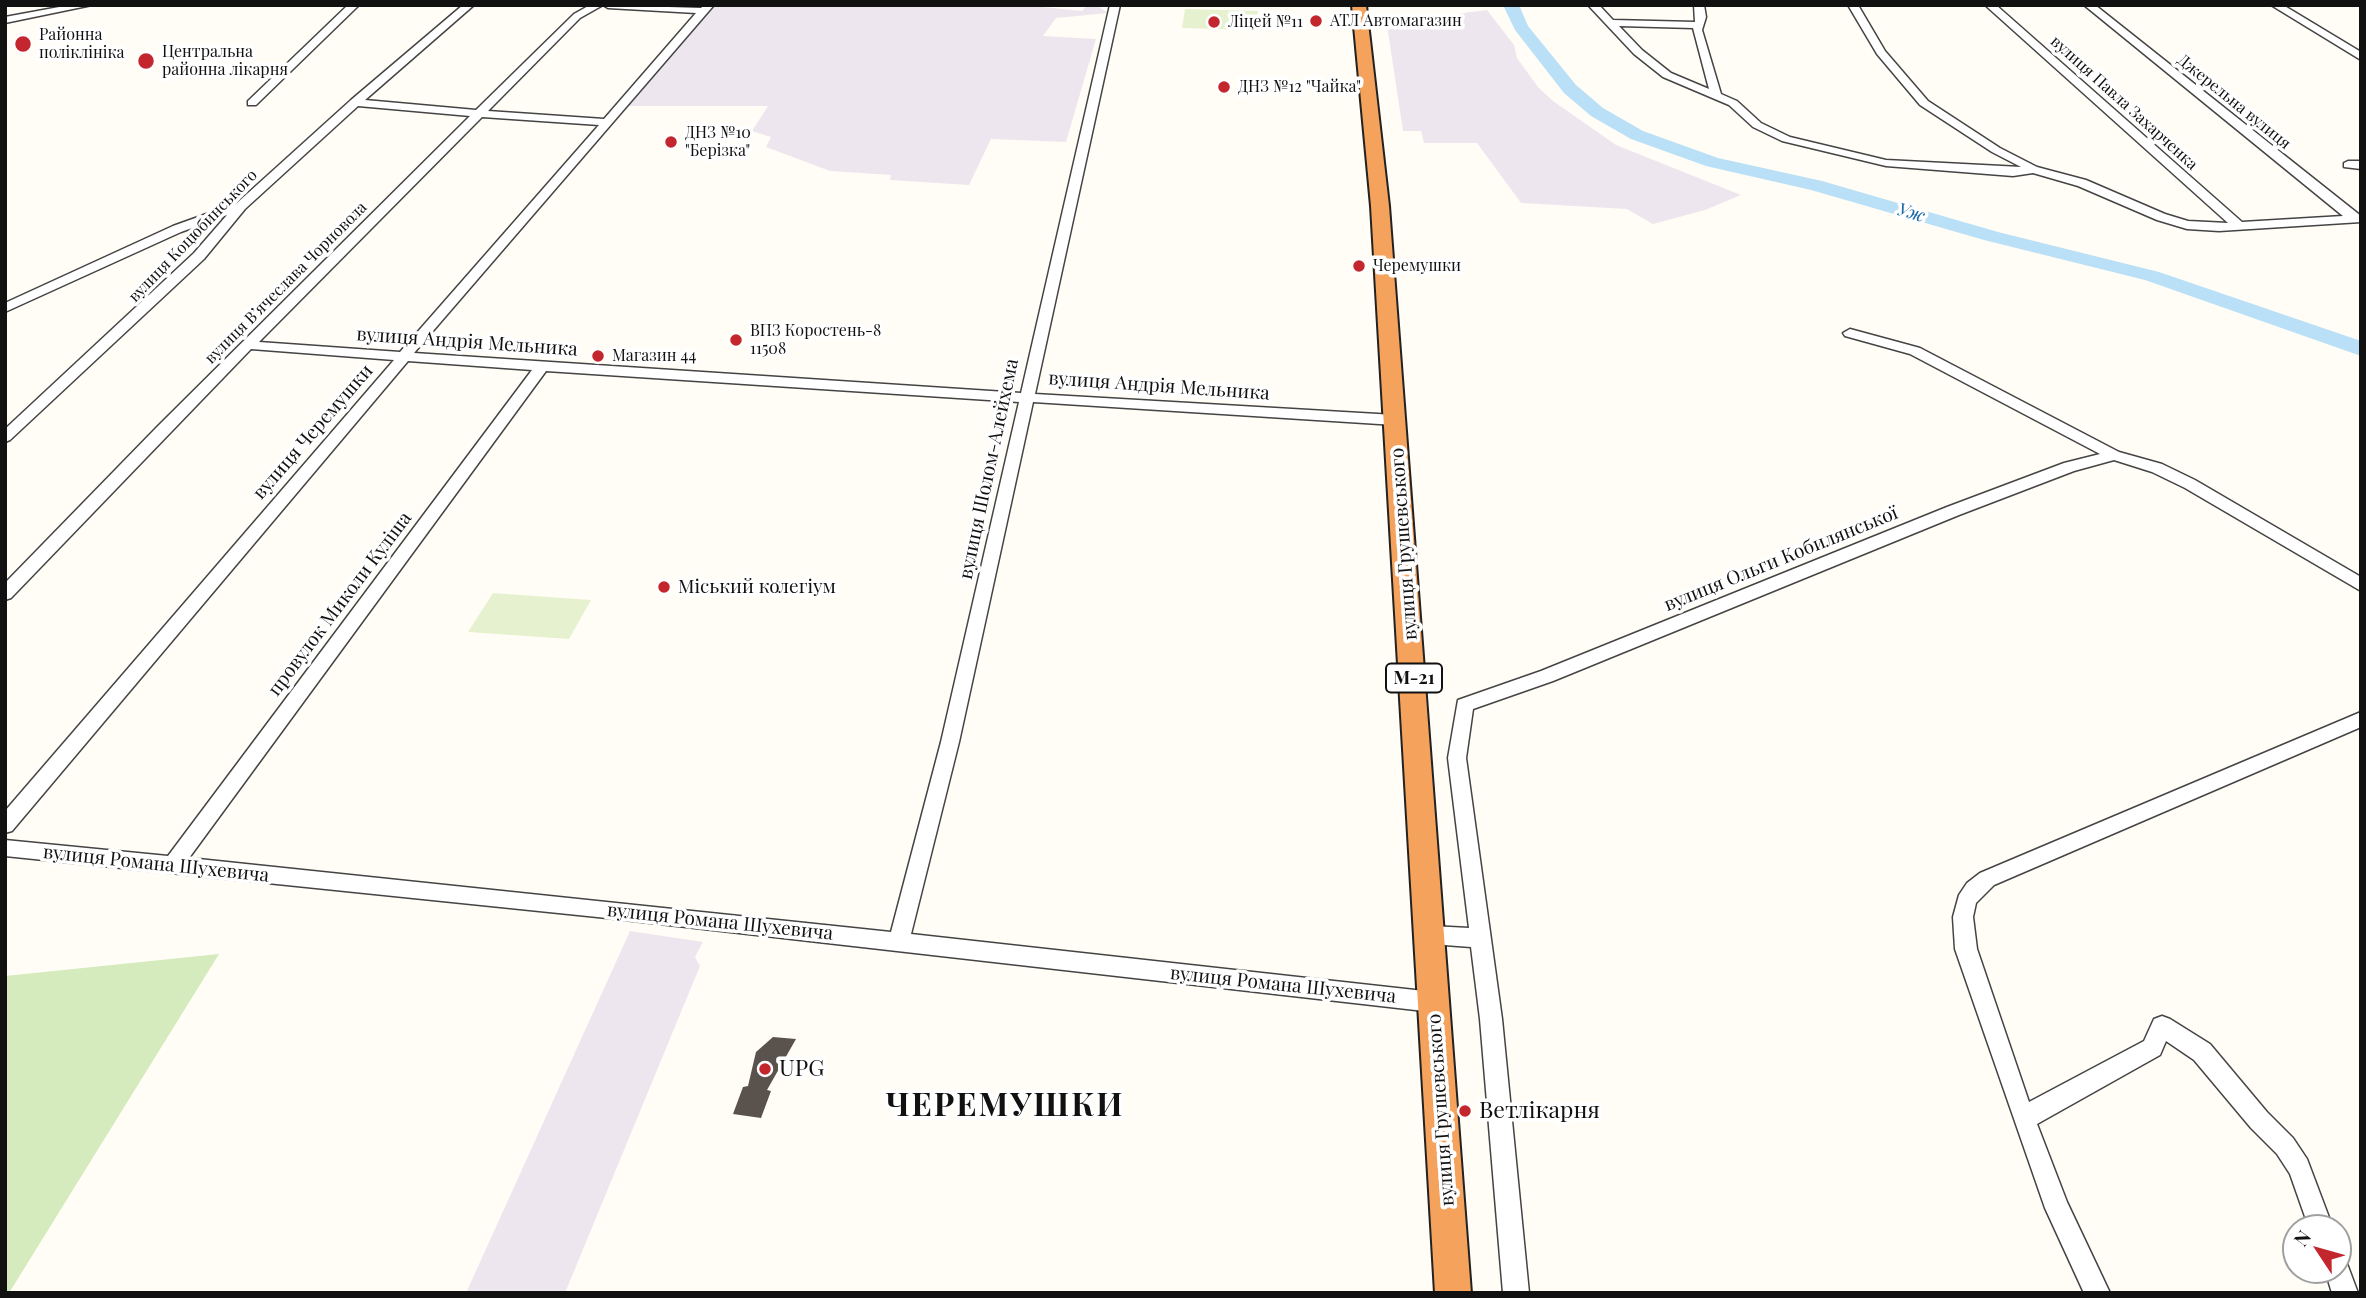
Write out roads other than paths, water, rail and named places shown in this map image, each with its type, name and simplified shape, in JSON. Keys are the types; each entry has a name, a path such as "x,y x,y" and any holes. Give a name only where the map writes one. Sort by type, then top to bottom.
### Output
{"highway":[{"name":"вулиця Грушевського","path":"1359,5 1380,206 1453,1293"}],"street":[{"path":"5,20 87,5"},
{"path":"252,103 354,5"},
{"name":"вулиця Коцюбинського","path":"5,437 199,256 241,206 355,102 469,5"},
{"name":"вулиця Вʼячеслава Чорновола","path":"5,593 162,430 577,16 598,5"},
{"path":"608,5 707,8"},
{"name":"вулиця Шолом-Алейхема","path":"899,941 950,742 1115,5"},
{"path":"1593,5 1638,52 1667,75 1683,85 1733,103 1772,134 1870,160 2013,172 2034,169"},
{"path":"1699,5 1701,17 1697,30 1716,95"},
{"path":"1853,5 1881,52 1924,103 1996,150 2034,169 2082,183 2173,221 2203,227 2357,219"},
{"name":"вулиця Павла Захарченка","path":"1990,5 2238,224"},
{"name":"Джерельна вулиця","path":"2089,5 2357,219"},
{"path":"2276,5 2361,58"},
{"name":"вулиця Черемушки","path":"5,825 606,122 707,8"},
{"path":"1610,23 1698,25"},
{"path":"355,102 479,114 606,122"},
{"path":"2347,165 2361,164"},
{"path":"5,308 177,229 241,206"},
{"path":"1850,333 1915,351 2114,455 2157,468 2190,484 2361,585"},
{"name":"вулиця Андрія Мельника","path":"249,345 542,368 1395,420"},
{"name":"провулок Миколи Куліша","path":"172,866 542,368"},
{"name":"вулиця Ольги Кобилянської","path":"1481,938 1457,758 1464,705 1560,671 1954,511 2069,467 2114,455"},
{"path":"2097,1293 2057,1208 1966,948 1963,917 1966,901 1974,889 1987,879 2361,719"},
{"name":"вулиця Романа Шухевича","path":"5,848 899,941 1433,1002"},
{"path":"1431,935 1481,938 1516,1293"},
{"path":"2024,1119 2152,1048 2162,1026 2202,1052 2259,1120 2285,1146 2299,1167 2316,1214"}],"waterway":[{"name":"Уж","path":"1511,5 1521,27 1570,89 1597,112 1637,135 1713,162 1815,185 1991,236 2152,276 2361,349"}],"place":[{"name":"АТЛ Автомагазин","path":"1316,21"},
{"name":"Ліцей №11","path":"1214,22"},
{"name":"Районна поліклініка","path":"23,44"},
{"name":"Центральна районна лікарня","path":"146,61"},
{"name":"ДНЗ №12 \"Чайка\"","path":"1224,87"},
{"name":"ДНЗ №10 \"Берізка\"","path":"671,142"},
{"name":"Черемушки","path":"1359,266"},
{"name":"ВПЗ Коростень-8 11508","path":"736,340"},
{"name":"Магазин 44","path":"598,356"},
{"name":"Міський колегіум","path":"664,587"},
{"name":"UPG","path":"765,1069"},
{"name":"Ветлікарня","path":"1465,1111"}],"district":[{"name":"ЧЕРЕМУШКИ","path":"1005,1106"}]}
